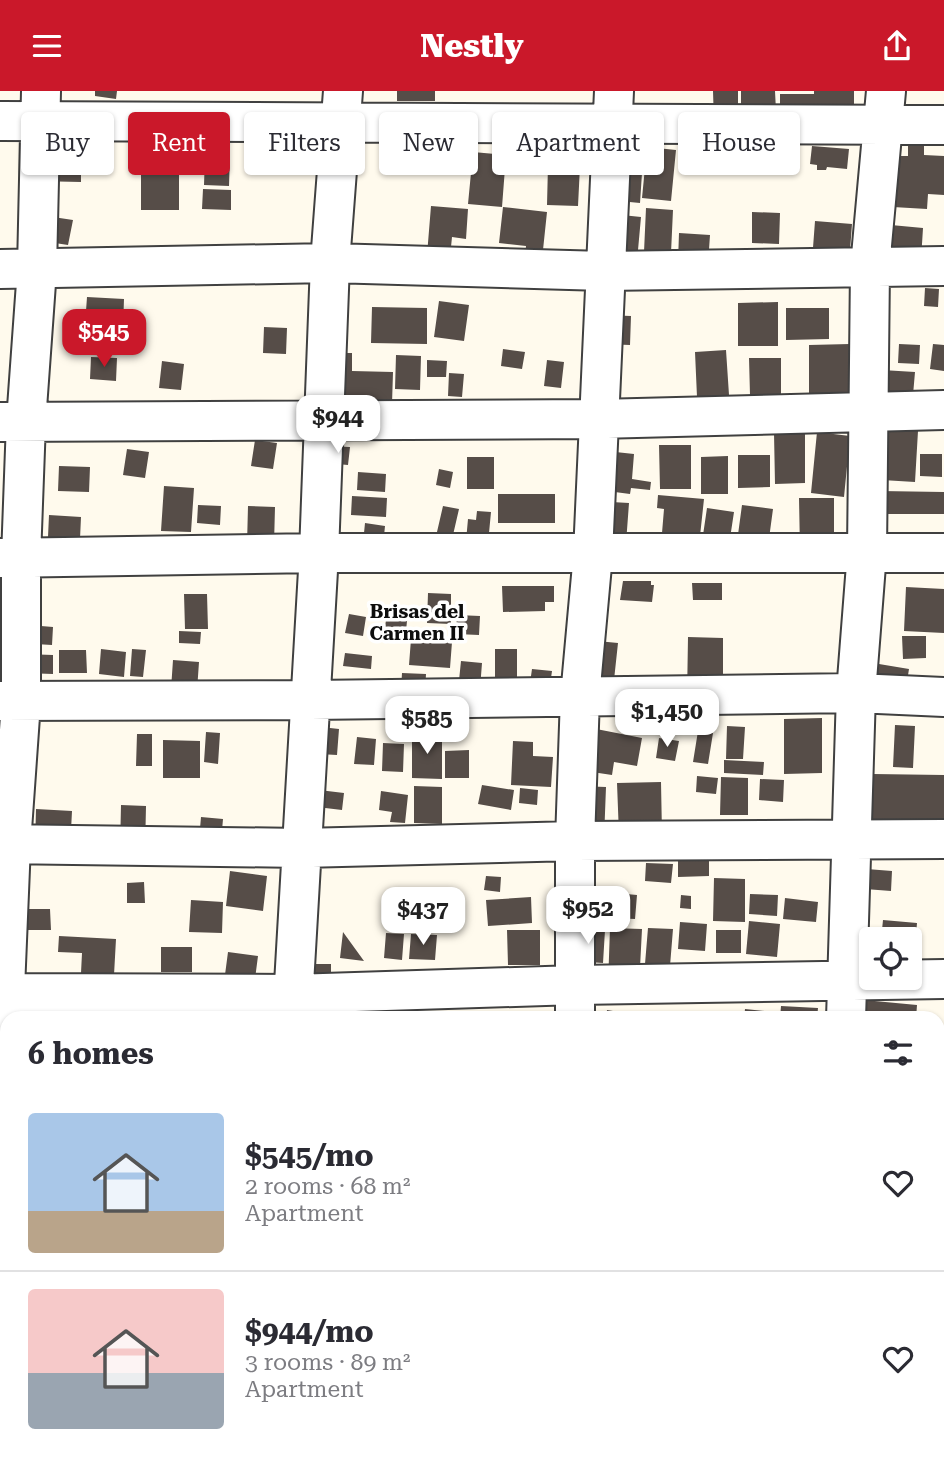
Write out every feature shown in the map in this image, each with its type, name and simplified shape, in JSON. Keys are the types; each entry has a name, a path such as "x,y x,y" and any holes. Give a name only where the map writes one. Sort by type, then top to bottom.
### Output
{"street":[{"path":"3,1011 13,422 37,269 40,106"},
{"path":"0,121 40,106 885,108 944,125"},
{"path":"293,1007 319,553 330,263 341,107"},
{"path":"576,1002 575,841 580,697 593,554 613,108"},
{"path":"846,1011 856,693 867,552 870,267 885,108"},
{"path":"0,269 330,263 604,271 944,267"},
{"path":"13,422 598,419 944,410"},
{"path":"11,558 319,553 944,553"},
{"path":"10,701 856,693 944,697"},
{"path":"5,844 302,848 575,841 944,839"},
{"path":"3,993 293,1007 576,1002 848,980 944,979"},
{"path":"0,1205 0,1332"}],"building":[{"path":"95,91 117,91 116,99 95,96"},
{"path":"397,91 435,91 435,101 397,101"},
{"path":"713,91 738,91 738,112 714,112"},
{"path":"741,91 775,91 776,111 741,112"},
{"path":"814,91 854,91 854,127 800,118 800,112 780,112 780,94 814,94"},
{"path":"908,143 924,144 924,155 944,156 944,195 928,194 927,209 893,207 895,156 908,156"},
{"path":"812,146 849,149 847,169 827,167 826,170 817,170 817,165 810,164"},
{"path":"664,149 676,150 671,201 642,198 644,175 664,175"},
{"path":"478,152 492,154 492,175 504,175 502,207 468,204 471,175 478,175"},
{"path":"36,175 81,175 81,182 36,181"},
{"path":"141,175 179,175 179,210 141,210"},
{"path":"204,175 229,175 229,186 204,185"},
{"path":"548,175 580,175 578,206 547,205"},
{"path":"618,175 642,175 640,203 609,200"},
{"path":"203,189 231,190 231,210 202,209"},
{"path":"431,206 468,209 466,239 452,237 450,257 427,255"},
{"path":"503,207 547,212 541,269 524,267 526,246 499,243"},
{"path":"646,208 673,210 671,253 644,252"},
{"path":"752,212 780,213 779,244 752,243"},
{"path":"33,214 73,220 68,245 29,239"},
{"path":"612,214 641,217 637,261 608,259"},
{"path":"815,221 852,224 849,264 812,261"},
{"path":"891,225 923,228 921,260 889,257"},
{"path":"679,233 710,235 708,264 678,262"},
{"path":"925,288 939,289 938,307 924,306"},
{"path":"87,297 124,299 123,328 85,325"},
{"path":"439,301 469,305 464,341 434,337"},
{"path":"778,302 778,346 738,346 738,303"},
{"path":"372,307 427,308 427,344 371,343"},
{"path":"786,308 829,308 829,339 786,340"},
{"path":"604,315 631,316 630,345 603,344"},
{"path":"264,327 287,328 286,354 263,353"},
{"path":"84,339 119,341 118,354 83,352"},
{"path":"850,344 851,395 809,408 809,345"},
{"path":"899,344 920,345 919,364 898,363"},
{"path":"933,344 944,345 944,371 930,369"},
{"path":"503,349 525,352 522,369 501,366"},
{"path":"726,350 729,395 697,397 695,352"},
{"path":"329,353 352,353 352,371 393,372 392,404 329,402"},
{"path":"396,355 421,356 420,390 395,389"},
{"path":"91,357 117,358 116,381 90,379"},
{"path":"749,358 781,358 781,394 750,395"},
{"path":"427,360 447,361 446,377 427,377"},
{"path":"547,360 564,362 561,388 544,386"},
{"path":"162,361 184,364 181,390 159,388"},
{"path":"882,370 915,372 913,395 880,393"},
{"path":"449,373 464,374 462,397 448,396"},
{"path":"877,429 918,431 915,482 882,480"},
{"path":"817,432 850,436 844,497 811,493"},
{"path":"774,433 805,433 805,483 775,484"},
{"path":"255,440 277,443 273,469 251,466"},
{"path":"659,445 691,445 691,489 660,489"},
{"path":"328,446 350,447 348,465 326,463"},
{"path":"127,449 149,452 145,478 123,475"},
{"path":"597,450 634,454 632,479 651,482 650,490 631,488 630,494 592,489"},
{"path":"920,454 942,454 942,477 920,476"},
{"path":"738,455 770,455 770,487 738,488"},
{"path":"728,456 728,494 701,494 701,457"},
{"path":"467,457 494,457 494,489 467,489"},
{"path":"59,466 90,467 89,492 58,491"},
{"path":"439,469 453,472 450,488 436,485"},
{"path":"358,472 386,474 385,492 357,490"},
{"path":"164,486 194,488 191,532 161,531"},
{"path":"880,491 944,492 944,514 880,514"},
{"path":"498,494 555,494 555,523 498,523"},
{"path":"658,495 704,499 700,536 662,533 664,509 657,508"},
{"path":"352,496 387,498 386,517 351,515"},
{"path":"799,498 834,498 834,549 800,550"},
{"path":"594,501 629,503 625,557"},
{"path":"198,505 221,506 220,525 197,523"},
{"path":"742,505 773,509 768,546 737,542"},
{"path":"248,506 275,507 274,545 247,545"},
{"path":"443,506 459,509 453,535 437,532"},
{"path":"707,508 734,512 729,545 702,542"},
{"path":"477,511 491,512 487,554 465,552 468,519 476,520"},
{"path":"49,515 81,517 80,539 48,537"},
{"path":"365,523 385,526 383,546 363,543"},
{"path":"623,581 651,581 651,585 654,585 652,602 620,600"},
{"path":"692,583 722,583 722,600 693,600"},
{"path":"502,586 554,586 554,602 545,602 545,611 503,612"},
{"path":"906,587 944,589 944,633 904,631"},
{"path":"428,593 451,594 451,624 427,623"},
{"path":"184,594 207,594 208,629 185,629"},
{"path":"387,609 408,611 405,641 384,639"},
{"path":"349,614 366,617 363,636 345,633"},
{"path":"457,615 480,616 479,635 456,634"},
{"path":"29,625 53,627 52,645 18,643"},
{"path":"179,631 201,632 200,644 179,643"},
{"path":"902,636 926,636 926,658 903,659"},
{"path":"688,637 723,638 723,698 687,698"},
{"path":"411,639 452,642 450,668 409,665"},
{"path":"587,640 618,643 614,680 584,678"},
{"path":"101,649 126,652 124,677 99,674"},
{"path":"132,649 146,650 143,677 130,676"},
{"path":"495,649 517,649 517,678 495,678"},
{"path":"59,650 86,650 87,673 59,673"},
{"path":"345,653 372,656 371,669 343,666"},
{"path":"25,654 53,655 53,674 24,673"},
{"path":"173,660 199,662 196,705 170,704"},
{"path":"461,661 482,663 479,702 457,700"},
{"path":"867,662 909,669 905,694 863,687"},
{"path":"532,669 552,671 550,685 530,683"},
{"path":"402,673 426,674 425,691 401,690"},
{"path":"822,718 822,773 784,774 784,719"},
{"path":"895,725 915,726 913,768 893,767"},
{"path":"581,726 642,738 637,766 614,762 612,775 592,772"},
{"path":"727,726 745,727 743,759 726,759"},
{"path":"321,727 339,729 337,755 319,754"},
{"path":"698,731 713,733 708,764 693,762"},
{"path":"206,732 220,733 218,764 204,762"},
{"path":"412,733 442,733 442,779 412,778"},
{"path":"137,734 152,734 152,766 136,766"},
{"path":"357,737 376,739 374,765 354,764"},
{"path":"659,738 679,741 675,761 656,758"},
{"path":"163,740 200,741 200,778 163,778"},
{"path":"513,741 533,742 533,756 553,757 551,787 511,785"},
{"path":"383,743 404,744 403,772 382,771"},
{"path":"469,750 469,778 445,778 445,751"},
{"path":"724,760 764,762 763,775 724,773"},
{"path":"873,774 944,775 944,826 873,825"},
{"path":"697,776 718,778 716,794 696,792"},
{"path":"721,777 748,778 748,815 720,815"},
{"path":"760,779 784,780 783,802 759,800"},
{"path":"661,782 662,834 619,835 617,783"},
{"path":"482,785 514,790 511,810 478,804"},
{"path":"414,786 442,787 442,824 414,823"},
{"path":"578,786 606,787 604,839 576,838"},
{"path":"520,788 538,790 537,805 519,803"},
{"path":"319,790 344,793 342,810 317,807"},
{"path":"381,791 408,795 405,823 390,822 392,812 379,810"},
{"path":"121,805 146,806 145,851 120,850"},
{"path":"36,809 72,811 70,850 35,848"},
{"path":"201,817 223,819 221,842 199,840"},
{"path":"709,859 709,876 678,877 678,860"},
{"path":"646,863 673,864 671,883 645,881"},
{"path":"854,868 892,871 891,891 852,888"},
{"path":"230,871 267,876 263,911 226,906"},
{"path":"486,876 501,877 500,892 484,890"},
{"path":"714,878 745,879 745,922 713,921"},
{"path":"144,882 145,903 127,903 127,883"},
{"path":"390,888 418,890 415,925 387,924"},
{"path":"615,893 637,895 635,919 613,918"},
{"path":"750,894 778,895 777,916 749,914"},
{"path":"681,895 691,896 691,909 680,908"},
{"path":"531,897 532,923 488,926 486,900"},
{"path":"785,898 818,902 816,922 783,919"},
{"path":"191,900 223,902 222,933 189,932"},
{"path":"582,901 611,902 610,923 582,922"},
{"path":"18,909 50,909 51,930 19,930"},
{"path":"883,920 917,923 917,927 882,927"},
{"path":"749,921 780,924 777,957 746,954"},
{"path":"680,922 707,924 705,951 678,949"},
{"path":"574,928 605,930 603,963 571,961"},
{"path":"610,928 642,929 639,987 608,985"},
{"path":"648,928 673,929 670,966 645,964"},
{"path":"507,930 540,930 540,965 508,965"},
{"path":"716,930 741,930 741,953 716,953"},
{"path":"343,932 364,961 340,958"},
{"path":"386,933 404,934 402,960 384,958"},
{"path":"411,934 437,935 435,960 409,959"},
{"path":"59,936 116,939 114,975 81,973 82,953 58,952"},
{"path":"161,947 192,947 192,972 161,972"},
{"path":"228,952 258,956 253,994 223,990"},
{"path":"306,964 331,964 331,989 306,990"},
{"path":"864,1000 917,1005 917,1011 863,1011"},
{"path":"781,1006 818,1008 818,1011 781,1011"}],"district":[{"name":"Brisas del Carmen II","path":"417,622"}]}
